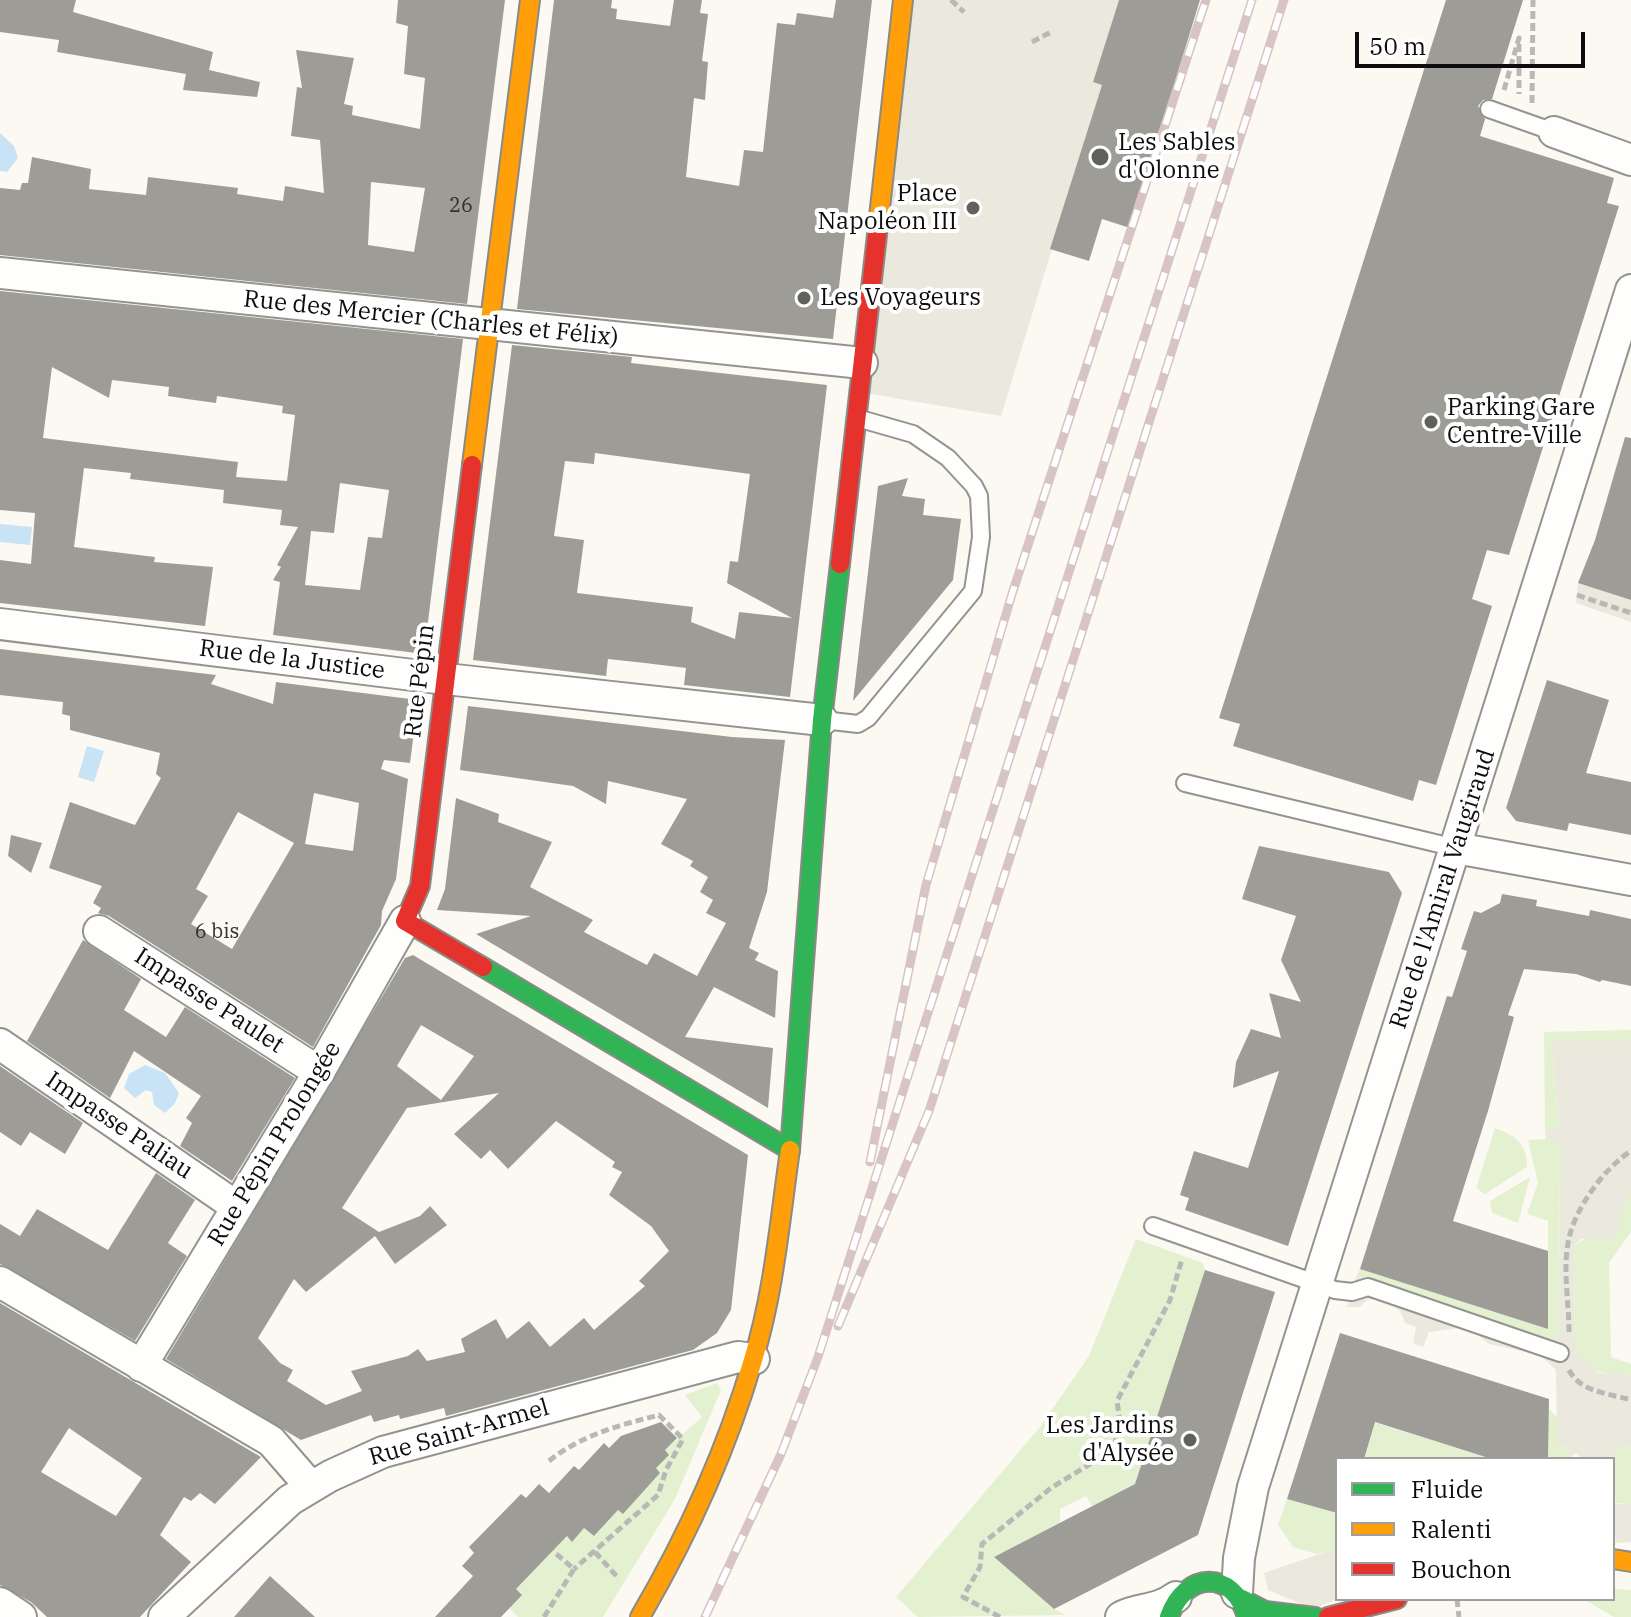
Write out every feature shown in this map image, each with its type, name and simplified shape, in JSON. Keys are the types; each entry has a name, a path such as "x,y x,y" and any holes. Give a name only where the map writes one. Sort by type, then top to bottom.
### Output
{"street":[{"name":"Rue Pépin","path":"405,921 420,886 530,0"},
{"path":"640,1617 684,1541 730,1430 754,1359 790,1150 822,720 903,0"},
{"path":"1543,128 1631,160"},
{"name":"Rue des Mercier (Charles et Félix)","path":"0,273 862,363"},
{"name":"Rue de l'Amiral Vaugiraud","path":"1242,1603 1239,1558 1253,1487 1631,290"},
{"name":"Rue de la Justice","path":"0,624 445,679 822,720"},
{"path":"1456,848 1631,880"},
{"path":"405,921 790,1150"},
{"name":"Rue Pépin Prolongée","path":"141,1366 319,1072 405,921"},
{"name":"Impasse Paulet","path":"99,931 319,1072"},
{"name":"Impasse Paliau","path":"0,1044 237,1207"},
{"path":"0,1282 271,1441 311,1487"},
{"name":"Rue Saint-Armel","path":"164,1617 248,1536 311,1487 383,1452 738,1357 754,1359"},
{"name":"Rue de l'Amiral Vaugiraud","path":"1178,1600 1222,1551 1253,1487"},
{"path":"1121,1617 1130,1612 1151,1611 1215,1581 1242,1603 1265,1611 1315,1617"},
{"path":"1328,1617 1347,1616 1391,1601"},
{"path":"0,1603 21,1617"}],"lane":[{"path":"1489,109 1543,128"},
{"path":"822,720 858,724 868,718 973,591 981,537 979,496 974,486 948,458 913,434 876,420 856,417"},
{"path":"1185,783 1456,848"},
{"path":"1153,1226 1317,1284 1352,1292 1368,1287 1560,1353"}],"path":[{"path":"951,0 964,12"},
{"path":"1533,0 1532,98 1543,128"},
{"path":"1032,42 1051,32"},
{"path":"1496,88 1506,91 1519,38 1518,94 1532,98"},
{"path":"1577,595 1631,613"},
{"path":"1631,1151 1600,1182 1577,1216 1568,1243 1569,1347 1560,1353 1572,1378 1603,1395 1631,1400"},
{"path":"1000,1617 963,1597 980,1567 982,1544 1051,1488 1103,1456 1115,1443 1120,1422 1117,1401 1170,1300 1189,1238"},
{"path":"544,1617 574,1569 658,1495 666,1470 683,1439 659,1415 616,1426 566,1448 549,1461"},
{"path":"553,1551 574,1569"},
{"path":"595,1552 620,1580"}],"green space":[{"path":"1631,1030 1631,1041 1552,1041 1559,1130 1545,1129 1544,1032"},
{"path":"1495,1128 1519,1142 1525,1152 1527,1167 1485,1194 1476,1188"},
{"path":"1528,1140 1560,1140 1559,1337 1547,1340 1357,1275 1360,1269 1548,1329 1548,1221 1527,1214 1538,1183"},
{"path":"1530,1177 1518,1223 1492,1213 1490,1201"},
{"path":"1631,1191 1631,1232 1609,1263 1611,1357 1631,1364 1631,1375 1614,1375 1594,1369 1575,1353 1574,1246 1618,1217"},
{"path":"1136,1239 1203,1263 1205,1270 1135,1484 1092,1506 1086,1496 1060,1509 1060,1523 994,1557 1054,1609 1066,1615 918,1617 896,1597 1040,1427 1089,1356"},
{"path":"717,1383 721,1390 675,1499 603,1617 518,1617 509,1608 516,1589 567,1536 572,1541 584,1528 594,1536 618,1510 623,1514 660,1473 656,1468 669,1455 665,1450 702,1417 685,1395"},
{"path":"1549,1409 1558,1418 1558,1450 1567,1445 1572,1447 1568,1457 1548,1457"},
{"path":"1369,1421 1486,1457 1365,1457 1373,1429"},
{"path":"1631,1445 1631,1503 1615,1503 1615,1457 1612,1455 1618,1449"},
{"path":"1287,1499 1335,1512 1335,1549 1317,1554 1293,1547 1278,1525"},
{"path":"1615,1589 1631,1590 1631,1617 1614,1617 1586,1601 1615,1601"}],"shaded area":[{"name":"Place Napoléon III","path":"903,0 1119,0 1093,82 1102,85 1001,416 859,392"},
{"path":"1578,583 1631,600 1631,622 1576,603"},
{"path":"1552,1041 1631,1041 1631,1191 1618,1217 1620,1222 1613,1240 1581,1239 1574,1246 1575,1353 1599,1373 1631,1375 1631,1445 1618,1449 1612,1457 1581,1457 1576,1453 1568,1457 1572,1447 1567,1445 1557,1450 1556,1370 1540,1355 1489,1344 1471,1330 1459,1328 1429,1332 1423,1347 1413,1343 1416,1327 1405,1323 1400,1311 1389,1303 1376,1299 1367,1300 1360,1307 1347,1307 1357,1275 1547,1340 1559,1337 1560,1141 1546,1139 1545,1129 1559,1129"},
{"path":"1631,1503 1631,1542 1615,1543 1615,1504"},
{"path":"1335,1549 1335,1600 1313,1609 1268,1590 1264,1573"}],"water":[{"path":"0,133 14,146 18,158 7,172 0,171"},
{"path":"0,524 32,527 30,545 0,542"},
{"path":"87,746 104,751 94,782 78,777"},
{"path":"145,1065 165,1073 179,1093 175,1103 165,1113 154,1105 152,1092 146,1090 135,1098 124,1088 129,1074"}],"building":[{"path":"0,0 76,0 73,12 213,52 209,70 260,82 257,97 183,90 186,74 57,52 59,40 0,32"},
{"path":"398,0 505,0 467,304 0,255 0,188 20,190 22,183 28,183 32,157 91,169 89,189 146,195 148,177 238,188 237,194 283,201 285,186 324,193 320,140 291,136 297,87 302,88 296,50 354,58 344,104 353,106 352,115 420,129 425,78 404,74 408,26 396,23","holes":["371,182 425,188 414,252 368,245"]},
{"path":"554,0 612,0 611,8 617,9 616,19 670,26 674,0 702,0 700,13 708,14 702,61 708,62 705,100 694,98 686,177 739,186 744,150 763,152 777,23 795,25 797,13 833,18 836,0 872,0 833,339 517,309"},
{"name":"Les Sables d'Olonne","path":"1119,0 1200,0 1130,228 1102,219 1089,261 1050,249 1102,85 1093,82"},
{"name":"Parking Gare Centre-Ville","path":"1446,0 1523,0 1492,99 1483,100 1478,106 1485,119 1480,136 1614,178 1607,203 1619,206 1509,555 1487,550 1472,599 1492,606 1436,785 1419,780 1413,801 1233,746 1240,724 1219,718"},
{"path":"0,291 463,339 424,654 273,635 280,582 273,580 281,567 277,565 298,527 280,525 282,510 223,503 224,490 130,479 131,473 84,468 74,547 155,557 154,562 213,567 205,626 0,603 0,560 31,564 35,513 0,510","holes":["52,367 109,398 112,380 169,387 168,396 187,399 216,403 217,396 283,406 282,413 295,415 287,481 236,477 238,462 43,438","340,483 389,490 382,538 368,537 360,590 305,585 311,531 334,533"]},
{"path":"512,345 632,357 631,363 827,385 790,697 684,685 686,668 645,663 608,659 606,676 473,660","holes":["595,453 750,474 738,562 730,561 727,583 792,618 739,612 735,639 691,622 693,607 577,593 584,540 554,536 565,461 594,464"]},
{"path":"1625,437 1631,438 1631,600 1578,583 1595,540"},
{"path":"908,478 902,496 925,499 923,515 961,519 953,580 853,701 878,486"},
{"path":"0,649 216,675 211,684 273,704 276,682 418,700 410,763 384,760 381,769 408,779 396,879 382,911 381,925 313,1047 109,916 98,913 101,908 93,903 102,886 49,868 70,802 135,825 161,778 156,774 160,753 70,730 70,716 62,714 63,702 0,695","holes":["314,793 359,803 353,851 305,844","238,812 294,843 232,949 191,924 208,896 196,889"]},
{"path":"1547,680 1609,700 1586,773 1631,782 1631,835 1569,823 1567,831 1516,821 1506,808"},
{"path":"468,706 732,737 785,740 767,892 749,948 759,953 755,960 778,971 775,1018 714,987 685,1037 773,1048 768,1108 476,934 531,916 437,910 445,889 456,798 499,814 498,822 552,842 530,887 593,920 584,932 647,965 654,953 697,976 726,923 706,913 713,900 700,892 708,877 690,866 693,861 661,844 687,799 608,781 606,804 573,786 460,770"},
{"path":"11,835 42,843 31,873 8,856"},
{"path":"1259,846 1389,872 1402,893 1288,1246 1185,1210 1189,1198 1180,1195 1194,1151 1248,1168 1279,1071 1233,1088 1236,1062 1251,1029 1281,1038 1269,993 1301,1002 1281,960 1296,916 1242,899"},
{"path":"1502,894 1537,900 1536,906 1589,916 1590,910 1631,919 1631,986 1600,982 1576,974 1524,969 1508,1015 1514,1017 1488,1111 1453,1221 1548,1251 1548,1329 1360,1269 1447,996 1452,997 1467,951 1461,949 1474,911 1481,913 1500,903"},
{"path":"83,940 141,979 124,1010 166,1037 185,1007 295,1078 232,1181 180,1146 192,1123 186,1118 201,1096 134,1051 110,1098 27,1041"},
{"path":"413,955 748,1155 731,1310 717,1333 693,1350 446,1416 444,1408 374,1422 371,1415 301,1440 166,1359 405,958","holes":["421,1025 474,1056 441,1100 397,1066","499,1093 454,1134 481,1159 490,1150 508,1169 556,1121 615,1162 612,1167 622,1172 609,1195 651,1226 669,1251 639,1281 645,1286 594,1330 584,1318 550,1347 529,1321 507,1339 496,1319 461,1339 465,1352 427,1361 418,1349 408,1356 351,1371 362,1391 326,1405 287,1381 293,1370 280,1363 258,1338 294,1279 306,1292 375,1236 395,1264 447,1225 430,1206 420,1216 379,1232 342,1208 407,1108"]},
{"path":"0,1066 83,1123 65,1154 30,1132 21,1146 0,1132"},
{"path":"156,1173 195,1200 168,1243 187,1256 135,1341 0,1264 0,1224 20,1236 37,1209 108,1250"},
{"name":"Les Jardins d'Alysée","path":"1205,1270 1275,1292 1198,1535 1054,1609 994,1557 1135,1484"},
{"path":"0,1303 261,1457 215,1504 200,1493 191,1501 184,1497 160,1535 191,1562 140,1617 47,1617 31,1602 0,1585","holes":["69,1428 142,1478 116,1516 41,1472"]},
{"path":"1340,1333 1549,1399 1548,1457 1486,1457 1375,1422 1365,1457 1335,1457 1335,1512 1287,1499"},
{"path":"661,1422 677,1438 665,1450 669,1455 656,1468 660,1473 623,1514 618,1510 594,1536 584,1528 572,1542 567,1536 516,1589 522,1595 501,1617 435,1617 473,1576 462,1566 474,1553 469,1547 521,1494 526,1498 539,1484 549,1493 574,1466 579,1470 604,1443 609,1448 621,1436"},
{"path":"270,1576 315,1617 234,1617"}],"railway":[{"path":"870,1162 926,885 1012,594 1206,0"},
{"path":"705,1617 781,1454 818,1357 1252,0"},
{"path":"838,1326 929,1111 1284,0"}],"traffic: fast":[{"path":"790,1150 822,720 840,564"},
{"path":"483,967 790,1150"},
{"path":"1169,1617 1186,1591 1197,1584 1209,1582 1231,1590 1247,1617"},
{"path":"1242,1599 1265,1611 1315,1617"}],"traffic: slow":[{"path":"472,465 530,0"},
{"path":"878,226 903,0"},
{"path":"640,1617 704,1492 742,1394 766,1309 790,1150"},
{"path":"1615,1559 1631,1562"}],"traffic: jam":[{"path":"840,564 878,226"},
{"path":"472,465 420,886 405,921 483,967"},
{"path":"1328,1617 1389,1601"}],"place":[{"name":"Les Sables d'Olonne","path":"1100,157"},
{"name":"Place Napoléon III","path":"973,208"},
{"name":"Les Voyageurs","path":"804,298"},
{"name":"Parking Gare Centre-Ville","path":"1431,422"},
{"name":"Les Jardins d'Alysée","path":"1190,1440"}]}
